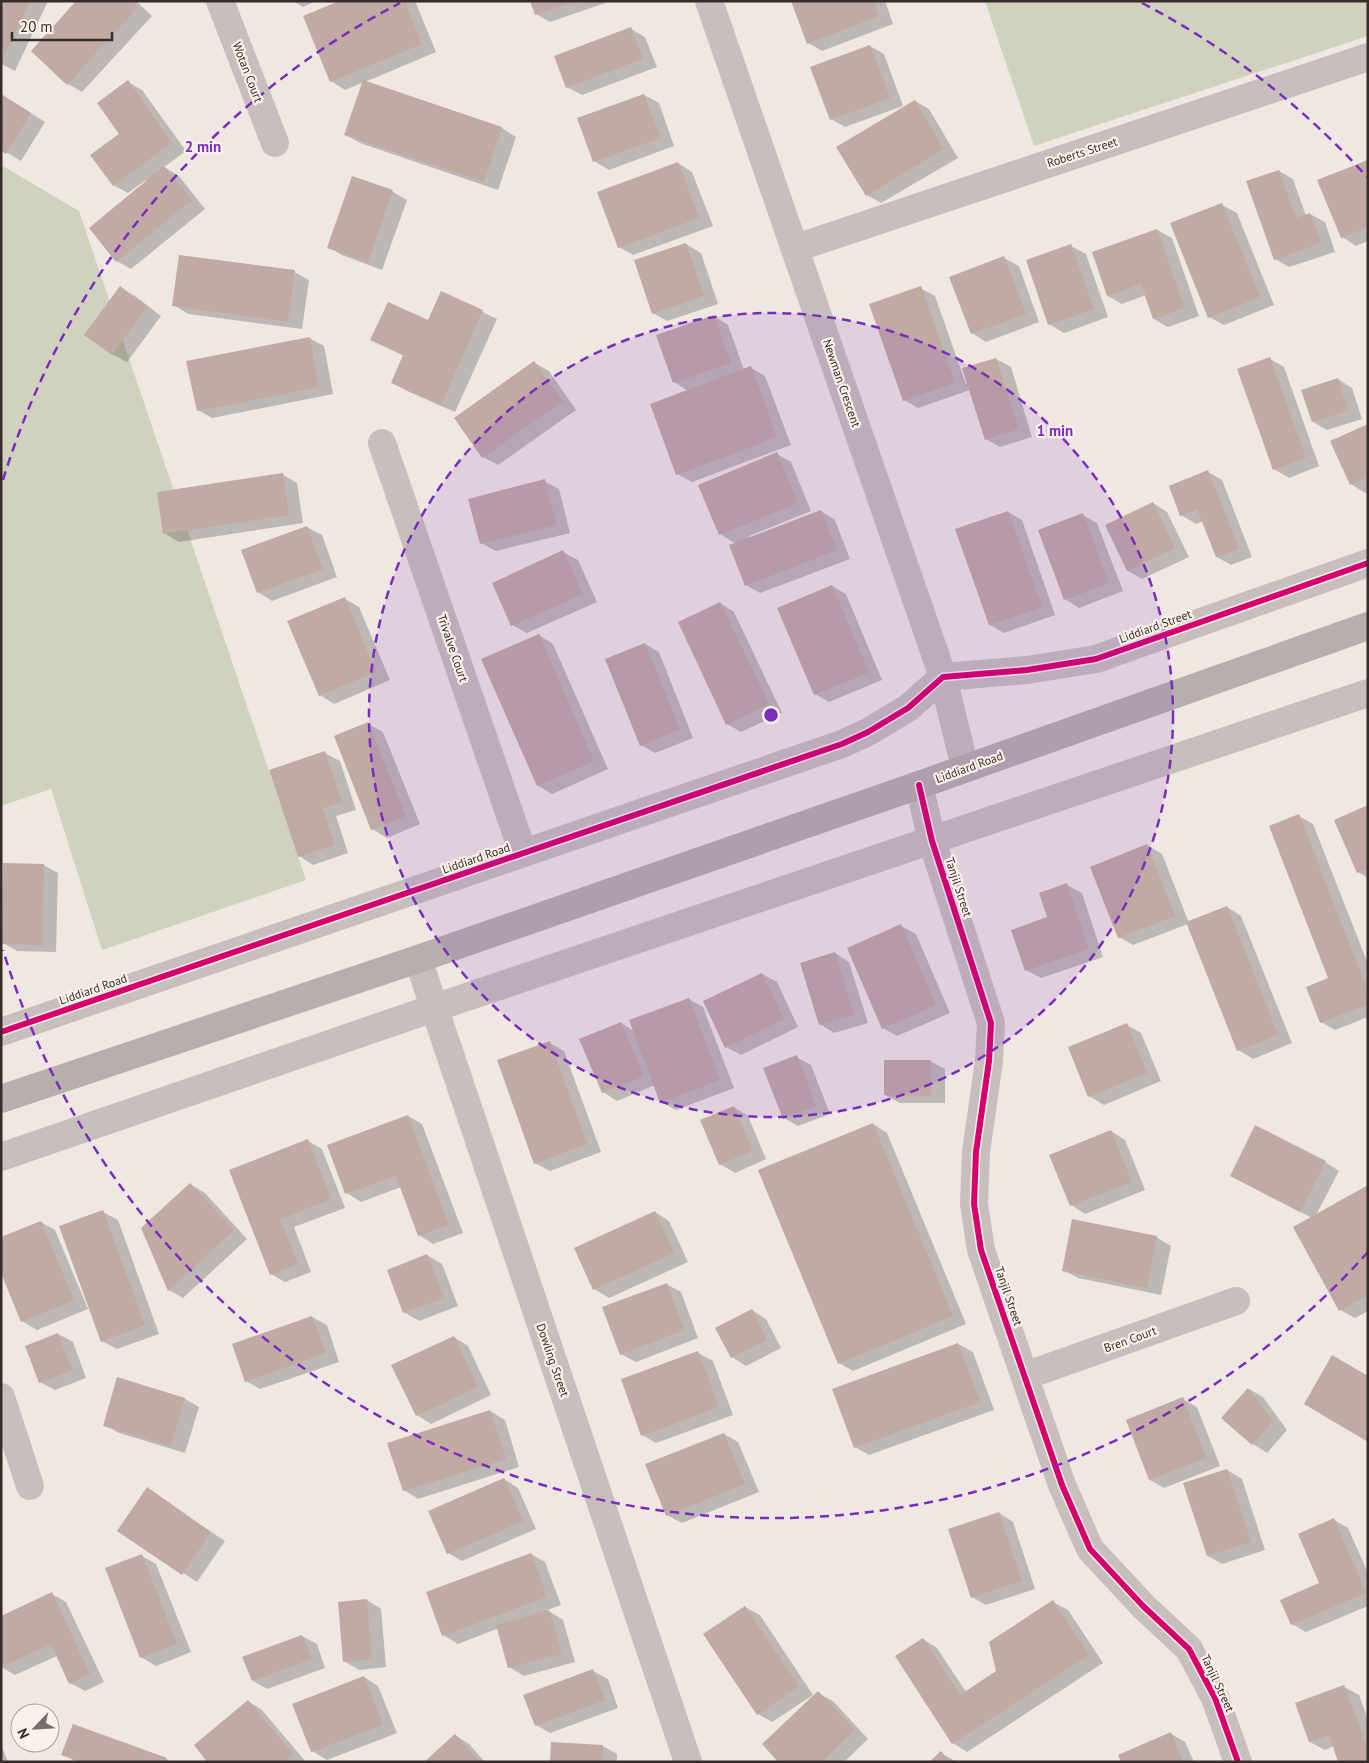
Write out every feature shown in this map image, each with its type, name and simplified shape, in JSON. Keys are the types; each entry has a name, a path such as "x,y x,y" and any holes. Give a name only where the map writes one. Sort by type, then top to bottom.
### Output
{"street":[{"name":"Wotan Court","path":"220,1 275,143"},
{"name":"Newman Crescent","path":"709,1 943,677 965,768"},
{"name":"Roberts Street","path":"796,248 1368,57"},
{"name":"Trivalve Court","path":"382,443 523,854"},
{"name":"Liddiard Street","path":"943,677 1027,670 1096,659 1368,563"},
{"name":"Liddiard Road","path":"1,1099 418,959 1368,626"},
{"name":"Liddiard Road","path":"1,1032 842,744 868,732 908,708 943,677"},
{"path":"1,1157 434,1008 1368,693"},
{"name":"Tanjil Street","path":"919,784 932,841 991,1023 989,1061 976,1152 974,1204 981,1250 1062,1485 1090,1549 1143,1606 1189,1649 1215,1698 1238,1762"},
{"name":"Dowling Street","path":"418,959 688,1762"},
{"name":"Bren Court","path":"1025,1376 1236,1301"},
{"path":"1,1397 30,1486"}],"green space":[{"path":"985,1 1368,1 1368,36 1034,146"},
{"path":"1,165 79,211 306,880 102,950 51,789 1,806"}],"building":[{"path":"1,1 30,1 1,62"},
{"path":"76,1 132,1 138,7 67,85 31,51"},
{"path":"339,1 405,1 422,44 330,82 303,16"},
{"path":"530,1 573,1 573,2 535,15"},
{"path":"791,1 874,1 879,16 807,44"},
{"path":"631,27 643,59 566,88 554,56"},
{"path":"870,45 890,98 830,120 810,67"},
{"path":"128,80 172,143 113,186 90,155 119,134 97,103"},
{"path":"363,80 502,127 484,182 344,135"},
{"path":"1,94 31,113 6,154 1,151"},
{"path":"644,94 661,138 593,162 577,118"},
{"path":"915,100 944,149 866,196 836,147"},
{"path":"1368,160 1368,227 1341,238 1317,180"},
{"path":"678,162 699,218 618,248 597,192"},
{"path":"164,166 192,200 116,262 89,228"},
{"path":"1279,170 1296,218 1310,213 1321,243 1274,260 1246,181"},
{"path":"352,176 393,190 368,262 327,248"},
{"path":"1222,203 1260,297 1208,318 1170,223"},
{"path":"1157,229 1185,308 1153,319 1141,284 1107,296 1092,252"},
{"path":"686,243 704,296 652,314 634,260"},
{"path":"1071,244 1094,309 1048,325 1026,260"},
{"path":"179,255 295,270 288,322 172,306"},
{"path":"1004,256 1026,314 971,334 949,277"},
{"path":"120,286 147,307 112,355 84,335"},
{"path":"921,286 955,383 903,401 869,304"},
{"path":"441,291 483,310 441,405 391,383 403,355 370,340 388,302 428,320"},
{"path":"714,315 731,363 673,383 656,335"},
{"path":"310,337 319,387 197,411 186,361"},
{"path":"1270,357 1306,458 1273,470 1237,369"},
{"path":"996,358 1019,429 985,440 962,368"},
{"path":"534,361 563,401 482,458 454,418"},
{"path":"751,366 777,437 676,475 650,404"},
{"path":"1338,378 1348,411 1312,422 1301,390"},
{"path":"1368,424 1368,477 1350,485 1330,441"},
{"path":"777,452 798,503 719,535 698,485"},
{"path":"1208,470 1239,549 1216,557 1197,509 1180,516 1169,486"},
{"path":"283,473 289,515 163,534 157,492"},
{"path":"545,479 556,525 480,544 468,499"},
{"path":"1153,502 1175,548 1127,571 1105,525"},
{"path":"821,510 837,550 745,586 729,545"},
{"path":"1008,511 1042,607 989,625 955,529"},
{"path":"1083,513 1109,583 1064,600 1038,530"},
{"path":"307,526 323,569 257,593 241,550"},
{"path":"563,550 583,594 511,626 492,583"},
{"path":"832,585 869,672 814,695 777,608"},
{"path":"345,597 376,672 319,696 287,621"},
{"path":"720,602 769,704 726,725 678,622"},
{"path":"539,634 594,761 537,786 481,659"},
{"path":"645,643 680,729 640,746 605,659"},
{"path":"368,722 406,816 371,830 334,736"},
{"path":"325,751 342,802 323,808 335,845 298,857 269,770"},
{"path":"1368,805 1368,869 1357,873 1334,820"},
{"path":"1299,814 1368,992 1368,1004 1320,1023 1306,987 1328,978 1269,826"},
{"path":"1147,844 1175,916 1118,938 1090,867"},
{"path":"3,863 44,864 42,945 2,944"},
{"path":"1067,883 1089,949 1025,971 1011,930 1047,917 1039,893"},
{"path":"1227,906 1278,1035 1237,1051 1186,922"},
{"path":"901,924 936,1005 882,1029 847,948"},
{"path":"835,952 854,1015 819,1025 800,963"},
{"path":"762,973 784,1019 725,1048 703,1001"},
{"path":"689,998 720,1080 660,1103 629,1020"},
{"path":"621,1022 644,1076 602,1093 579,1039"},
{"path":"1127,1023 1147,1073 1088,1097 1068,1047"},
{"path":"550,1041 587,1144 534,1164 497,1060"},
{"path":"797,1055 816,1106 783,1119 763,1068"},
{"path":"884,1060 931,1060 931,1096 884,1095"},
{"path":"734,1106 753,1151 719,1165 700,1120"},
{"path":"408,1115 449,1225 418,1236 396,1176 345,1194 327,1145"},
{"path":"873,1123 953,1316 838,1364 758,1170"},
{"path":"1255,1125 1326,1161 1300,1212 1230,1176"},
{"path":"1111,1130 1132,1182 1070,1206 1049,1155"},
{"path":"308,1139 331,1199 280,1219 298,1264 270,1275 229,1170"},
{"path":"190,1183 234,1230 168,1291 141,1228"},
{"path":"1368,1185 1368,1295 1339,1311 1293,1227"},
{"path":"103,1210 145,1325 101,1342 59,1226"},
{"path":"655,1211 674,1253 593,1290 574,1248"},
{"path":"1072,1219 1157,1236 1147,1288 1062,1271"},
{"path":"41,1221 74,1300 21,1322 1,1273 1,1237"},
{"path":"427,1254 444,1298 403,1313 387,1270"},
{"path":"667,1283 684,1330 620,1355 602,1307"},
{"path":"752,1309 767,1340 731,1358 715,1328"},
{"path":"312,1316 326,1353 245,1382 232,1344"},
{"path":"58,1333 72,1370 39,1383 25,1346"},
{"path":"454,1336 478,1387 416,1416 391,1365"},
{"path":"958,1343 980,1402 854,1448 832,1389"},
{"path":"698,1351 719,1407 641,1436 621,1379"},
{"path":"1332,1355 1368,1376 1368,1442 1304,1404"},
{"path":"117,1377 185,1398 171,1446 103,1426"},
{"path":"1248,1388 1273,1421 1252,1445 1221,1418"},
{"path":"1183,1397 1206,1458 1149,1480 1126,1420"},
{"path":"490,1410 506,1459 403,1491 387,1443"},
{"path":"724,1433 745,1484 666,1516 645,1464"},
{"path":"1227,1469 1251,1542 1207,1556 1183,1483"},
{"path":"504,1478 523,1521 447,1554 428,1511"},
{"path":"147,1487 211,1532 182,1575 117,1531"},
{"path":"999,1512 1022,1581 971,1598 948,1529"},
{"path":"1334,1518 1366,1593 1291,1625 1280,1600 1319,1583 1298,1534"},
{"path":"531,1553 547,1597 442,1636 426,1592"},
{"path":"142,1554 177,1644 140,1658 105,1568"},
{"path":"52,1592 90,1674 69,1684 51,1644 1,1667 1,1616"},
{"path":"367,1599 372,1659 343,1662 338,1602"},
{"path":"1053,1600 1089,1655 952,1744 895,1656 923,1638 960,1695 996,1671 989,1642"},
{"path":"745,1606 799,1686 757,1715 703,1634"},
{"path":"549,1610 562,1654 508,1668 496,1625"},
{"path":"302,1635 312,1659 252,1681 242,1657"},
{"path":"593,1669 605,1700 535,1726 523,1695"},
{"path":"364,1676 383,1725 311,1752 292,1704"},
{"path":"1344,1685 1368,1750 1368,1759 1361,1762 1338,1762 1329,1735 1309,1742 1295,1703"},
{"path":"818,1691 855,1730 822,1762 778,1762 762,1744"},
{"path":"248,1700 293,1754 284,1762 207,1762 194,1745"},
{"path":"73,1724 167,1758 165,1762 81,1762 61,1755"},
{"path":"1171,1732 1183,1762 1121,1762 1118,1755"},
{"path":"455,1734 480,1762 424,1762"},
{"path":"551,1742 603,1745 602,1762 550,1762"},
{"path":"941,1751 950,1762 929,1762"}],"cycle path":[{"path":"1,1032 842,744 868,732 908,708 943,677 1027,670 1096,659 1368,563"},
{"path":"919,785 932,841 991,1023 989,1061 976,1152 974,1204 981,1250 1062,1485 1090,1549 1143,1606 1189,1649 1215,1698 1238,1762"}]}
